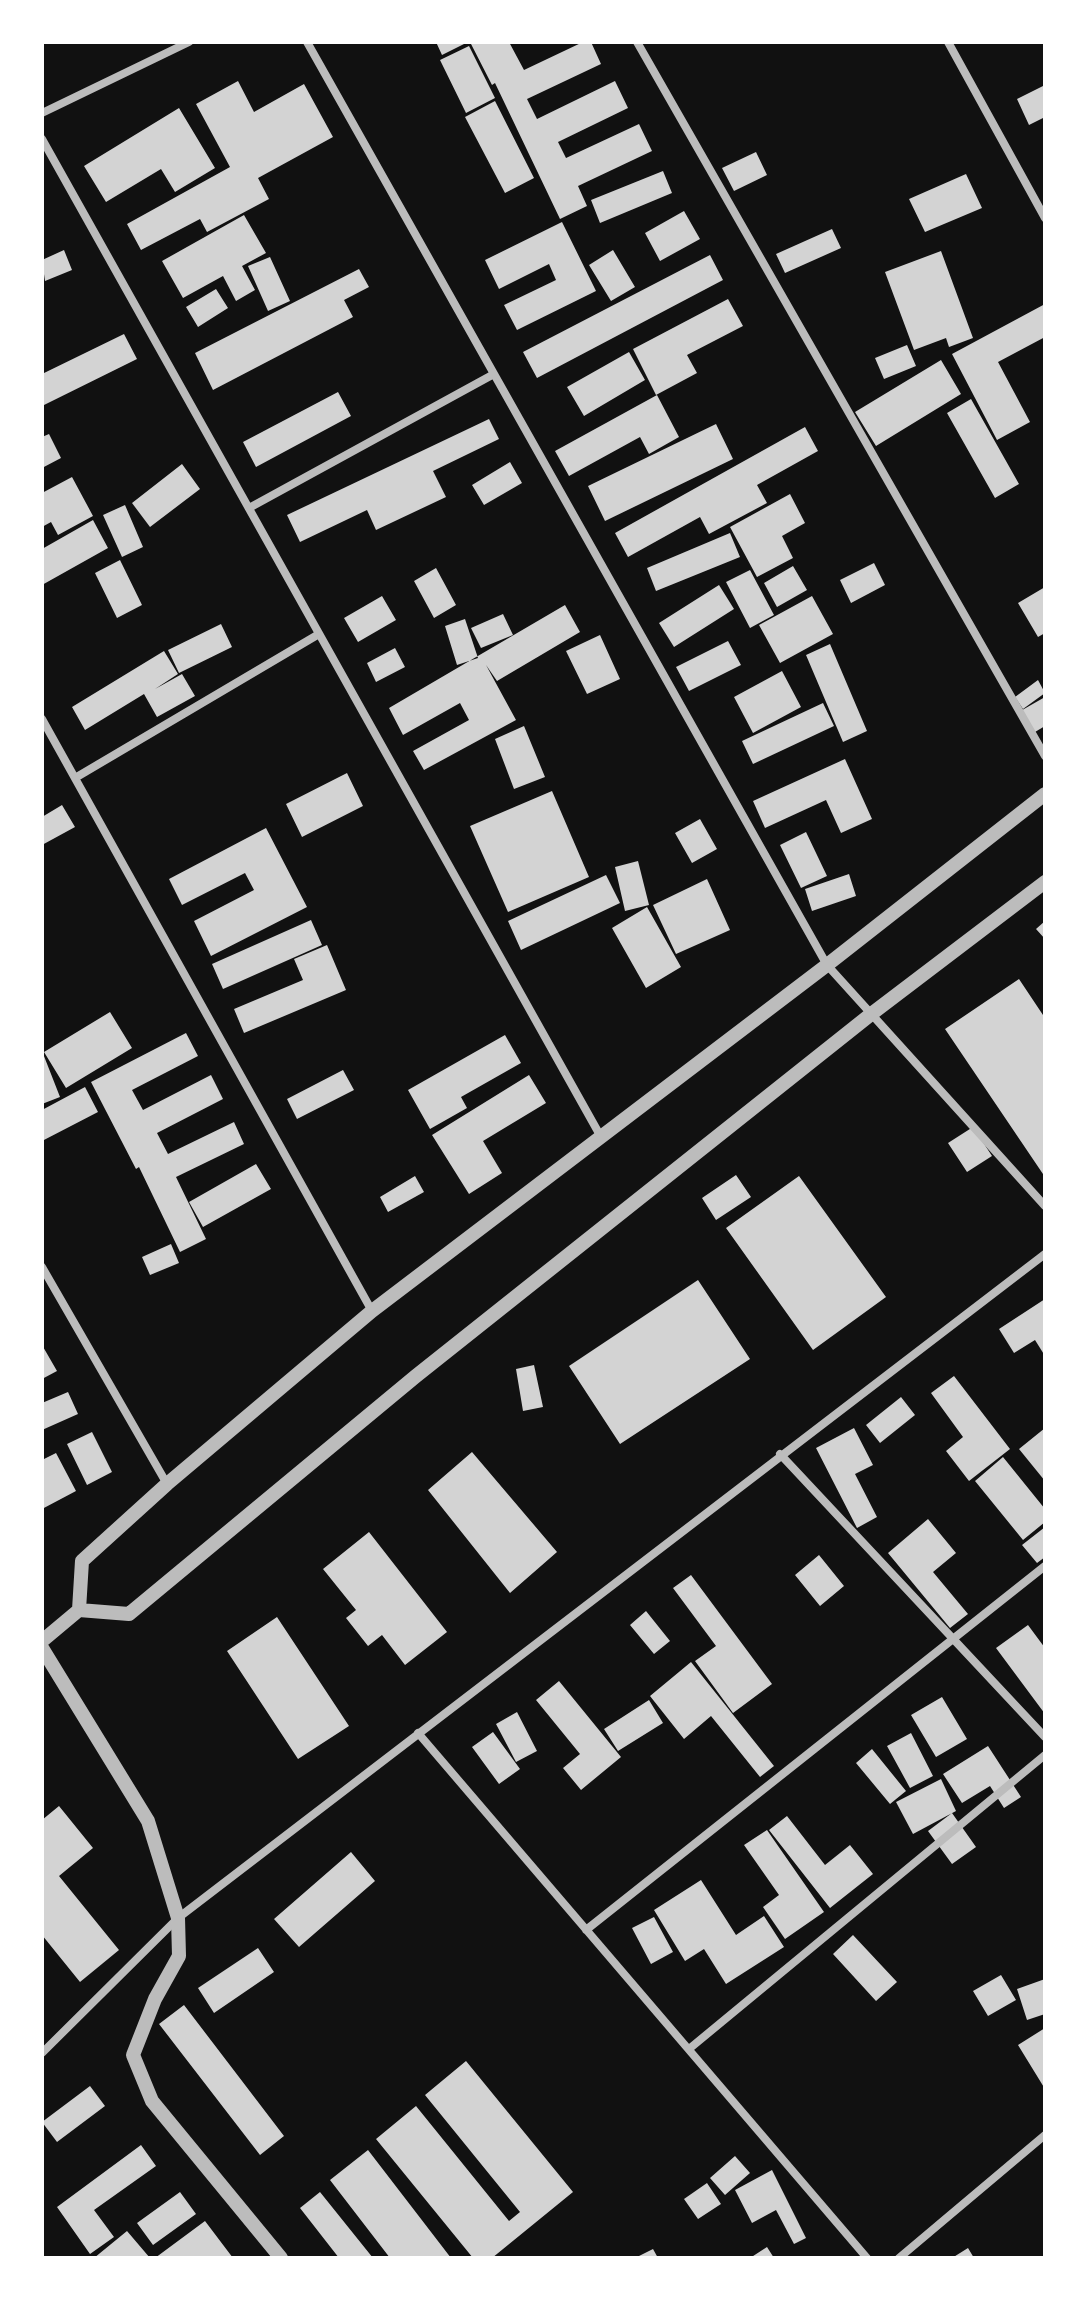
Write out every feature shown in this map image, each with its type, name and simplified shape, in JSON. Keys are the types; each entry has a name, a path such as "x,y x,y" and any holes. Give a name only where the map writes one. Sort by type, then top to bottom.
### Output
{"street":[{"path":"42,113 189,42"},
{"path":"307,42 827,965 1045,1206"},
{"path":"637,42 1045,756"},
{"path":"948,42 1045,218"},
{"path":"42,139 601,1137"},
{"path":"249,508 494,374"},
{"path":"75,778 319,634"},
{"path":"42,719 372,1311"},
{"path":"79,1610 82,1561 167,1484 372,1311 827,965 1045,794"},
{"path":"42,1641 79,1610 129,1614 416,1376 870,1015 1045,882"},
{"path":"42,2053 178,1918 1045,1254"},
{"path":"42,1267 167,1484"},
{"path":"780,1454 1045,1737"},
{"path":"586,1930 956,1640 1045,1566"},
{"path":"42,1648 148,1821 178,1918 179,1956 155,1999 133,2055 152,2101 281,2258"},
{"path":"418,1733 867,2258"},
{"path":"689,2049 1045,1755"},
{"path":"899,2258 1045,2135"}],"building":[{"path":"436,42 468,42 442,55"},
{"path":"470,42 509,42 524,70 583,42 591,42 601,64 527,99 537,119 615,81 628,108 558,142 566,158 639,124 652,151 578,186 587,206 560,219 495,83 492,85"},
{"path":"469,46 495,98 466,113 440,60"},
{"path":"238,81 254,112 304,84 333,137 258,178 269,199 207,232 200,219 141,250 127,224 230,167 196,104"},
{"path":"1045,85 1045,117 1029,125 1017,99"},
{"path":"495,101 534,178 505,193 465,117"},
{"path":"179,108 215,168 175,192 161,169 106,202 84,166"},
{"path":"756,152 767,175 734,191 722,168"},
{"path":"663,171 672,193 600,223 591,200"},
{"path":"966,174 982,208 925,232 909,199"},
{"path":"684,211 700,239 660,261 645,233"},
{"path":"244,215 266,253 242,266 255,290 236,301 223,276 183,298 162,261"},
{"path":"562,222 596,291 517,330 504,305 556,280 549,264 499,289 485,260"},
{"path":"832,229 841,248 785,273 776,254"},
{"path":"64,250 72,270 45,281 42,260"},
{"path":"613,250 635,287 611,301 589,265"},
{"path":"941,251 973,338 949,347 946,338 914,350 885,272"},
{"path":"710,255 723,280 537,378 523,352"},
{"path":"270,257 290,301 268,311 248,266"},
{"path":"359,269 369,287 344,300 353,317 213,390 195,353"},
{"path":"216,289 228,308 198,327 186,307"},
{"path":"728,299 743,326 687,355 697,373 656,395 633,349"},
{"path":"1045,304 1045,337 998,362 1030,422 997,440 952,354"},
{"path":"124,334 137,359 42,406 42,374"},
{"path":"907,345 916,366 884,379 875,358"},
{"path":"629,352 645,380 584,416 567,387"},
{"path":"941,360 961,394 876,446 855,412"},
{"path":"338,392 351,416 256,467 243,442"},
{"path":"657,395 679,437 649,454 640,437 569,476 555,451"},
{"path":"971,399 1019,484 995,498 947,413"},
{"path":"489,419 499,439 433,471 446,497 376,530 367,510 300,542 287,515"},
{"path":"716,424 733,459 605,521 588,486"},
{"path":"805,427 818,451 757,485 767,503 709,534 700,517 628,557 615,533"},
{"path":"49,434 61,458 42,468 42,437"},
{"path":"510,462 522,483 484,505 472,485"},
{"path":"182,464 200,489 150,527 132,503"},
{"path":"72,477 93,516 58,535 51,522 42,527 42,493"},
{"path":"790,494 805,523 782,536 793,558 757,577 730,527"},
{"path":"125,505 143,547 122,557 103,515"},
{"path":"93,520 108,548 42,585 42,549"},
{"path":"730,533 740,557 656,591 647,568"},
{"path":"120,560 142,605 117,618 95,573"},
{"path":"874,563 885,585 851,603 840,580"},
{"path":"793,566 807,590 777,607 764,583"},
{"path":"436,568 456,605 434,618 414,581"},
{"path":"750,570 774,615 750,628 726,582"},
{"path":"719,585 734,609 674,647 659,623"},
{"path":"1045,587 1045,633 1038,637 1018,603"},
{"path":"382,596 396,620 358,642 344,618"},
{"path":"812,596 833,634 780,663 759,625"},
{"path":"565,605 580,632 497,681 486,665 516,720 424,770 413,751 469,720 460,703 403,735 389,708"},
{"path":"503,614 513,635 481,648 471,628"},
{"path":"465,619 478,658 457,665 445,626"},
{"path":"221,624 232,647 179,673 168,650"},
{"path":"600,635 620,679 587,694 566,651"},
{"path":"728,641 741,665 689,691 676,667"},
{"path":"830,644 867,731 843,742 806,655"},
{"path":"395,648 405,667 376,682 367,663"},
{"path":"164,651 178,674 155,689 182,674 195,696 157,717 144,694 85,730 72,707"},
{"path":"782,671 801,707 753,733 734,697"},
{"path":"1038,680 1045,693 1023,709 1015,697"},
{"path":"1045,697 1045,726 1030,735 1017,713"},
{"path":"823,703 834,726 753,764 742,741"},
{"path":"524,726 545,777 514,789 495,739"},
{"path":"845,759 872,819 841,833 826,800 765,828 753,801"},
{"path":"347,773 363,806 302,837 286,804"},
{"path":"552,791 589,877 508,912 470,826"},
{"path":"62,805 75,827 42,845 42,817"},
{"path":"700,819 717,849 692,863 675,833"},
{"path":"266,828 307,907 211,956 194,921 254,890 245,873 182,905 169,879"},
{"path":"806,832 827,876 801,888 780,845"},
{"path":"638,861 649,905 625,911 615,867"},
{"path":"849,874 856,896 812,911 805,889"},
{"path":"606,875 620,903 521,950 508,921"},
{"path":"707,879 730,930 676,954 653,905"},
{"path":"647,907 681,967 646,988 612,928"},
{"path":"311,920 322,945 223,989 212,964"},
{"path":"1045,921 1045,939 1036,929"},
{"path":"327,945 346,990 244,1033 234,1009 303,980 294,959"},
{"path":"1019,979 1045,1018 1045,1177 945,1029"},
{"path":"110,1012 132,1048 66,1088 44,1052"},
{"path":"186,1033 198,1056 132,1090 143,1110 211,1075 223,1099 157,1133 168,1154 234,1122 244,1144 176,1177 206,1239 180,1252 139,1167 136,1169 91,1082"},
{"path":"505,1035 521,1063 461,1097 467,1108 430,1129 408,1090"},
{"path":"42,1051 60,1097 42,1104"},
{"path":"343,1070 354,1090 297,1119 287,1099"},
{"path":"529,1075 546,1103 483,1141 502,1173 469,1194 432,1135"},
{"path":"85,1087 98,1112 42,1141 42,1110"},
{"path":"973,1127 992,1156 967,1172 948,1143"},
{"path":"256,1164 271,1189 203,1227 189,1202"},
{"path":"736,1175 751,1197 716,1220 702,1198"},
{"path":"415,1176 424,1192 388,1212 380,1197"},
{"path":"799,1176 886,1297 813,1350 726,1228"},
{"path":"171,1244 179,1263 150,1275 142,1257"},
{"path":"698,1280 750,1359 620,1444 569,1366"},
{"path":"1045,1299 1045,1356 1035,1340 1014,1353 999,1329"},
{"path":"42,1345 57,1371 42,1379"},
{"path":"534,1365 543,1407 523,1411 516,1369"},
{"path":"954,1376 1010,1449 969,1481 946,1451 963,1437 931,1393"},
{"path":"68,1392 78,1414 42,1430 42,1403"},
{"path":"901,1397 915,1415 880,1443 866,1425"},
{"path":"854,1428 873,1465 855,1474 877,1517 857,1528 816,1448"},
{"path":"1045,1428 1045,1481 1019,1449"},
{"path":"92,1432 112,1472 87,1485 67,1444"},
{"path":"472,1452 557,1552 510,1593 428,1490"},
{"path":"56,1453 76,1491 42,1509 42,1460"},
{"path":"1003,1457 1045,1509 1045,1522 1023,1540 975,1481"},
{"path":"928,1519 956,1553 933,1572 968,1614 950,1628 888,1553"},
{"path":"1045,1527 1045,1557 1037,1563 1022,1545"},
{"path":"369,1532 447,1632 405,1665 382,1635 368,1646 346,1618 356,1610 323,1569"},
{"path":"819,1555 844,1586 820,1606 795,1575"},
{"path":"691,1575 772,1684 733,1713 695,1661 716,1646 673,1588"},
{"path":"646,1611 670,1641 654,1654 630,1625"},
{"path":"277,1617 349,1726 298,1759 227,1651"},
{"path":"1028,1625 1045,1648 1045,1714 996,1648"},
{"path":"691,1662 774,1766 760,1777 711,1716 684,1739 650,1696"},
{"path":"559,1681 621,1757 581,1790 563,1768 580,1754 536,1700"},
{"path":"942,1697 967,1739 936,1757 911,1715"},
{"path":"649,1700 663,1723 618,1751 604,1729"},
{"path":"517,1712 537,1751 516,1762 496,1724"},
{"path":"493,1732 520,1769 499,1784 472,1747"},
{"path":"911,1733 933,1776 910,1788 887,1746"},
{"path":"988,1746 1021,1797 1004,1808 990,1786 962,1803 943,1774"},
{"path":"872,1749 906,1791 890,1804 856,1763"},
{"path":"941,1779 956,1811 913,1834 896,1802"},
{"path":"59,1806 93,1848 59,1876 119,1950 80,1982 42,1935 42,1820"},
{"path":"952,1813 976,1847 952,1864 928,1831"},
{"path":"787,1816 825,1865 850,1845 873,1874 830,1908 769,1830"},
{"path":"767,1830 824,1912 785,1939 763,1907 779,1895 744,1845"},
{"path":"351,1852 375,1881 299,1947 274,1919"},
{"path":"701,1880 736,1935 764,1916 784,1947 726,1984 704,1949 685,1961 654,1910"},
{"path":"654,1917 673,1952 651,1964 632,1928"},
{"path":"853,1935 897,1982 876,2001 833,1954"},
{"path":"258,1948 274,1972 214,2013 198,1988"},
{"path":"1001,1975 1016,2000 988,2016 973,1991"},
{"path":"1045,1979 1045,2014 1027,2020 1017,1989"},
{"path":"184,2005 284,2136 260,2155 159,2024"},
{"path":"1045,2028 1045,2089 1018,2045"},
{"path":"466,2061 573,2192 492,2258 473,2258 376,2139 416,2106 509,2221 520,2212 425,2095"},
{"path":"90,2086 105,2106 57,2142 42,2122"},
{"path":"141,2145 156,2166 94,2210 114,2237 90,2254 57,2207"},
{"path":"368,2150 451,2258 390,2258 330,2180"},
{"path":"735,2156 750,2173 725,2195 710,2178"},
{"path":"772,2170 806,2238 794,2244 776,2210 752,2223 735,2190"},
{"path":"707,2183 721,2204 698,2219 684,2199"},
{"path":"180,2192 196,2214 153,2245 137,2223"},
{"path":"320,2192 373,2258 339,2258 300,2208"},
{"path":"205,2221 233,2258 155,2258"},
{"path":"127,2231 150,2258 94,2258"},
{"path":"767,2247 774,2258 750,2258"},
{"path":"968,2248 974,2258 952,2258"},
{"path":"653,2249 658,2258 635,2258"}]}
